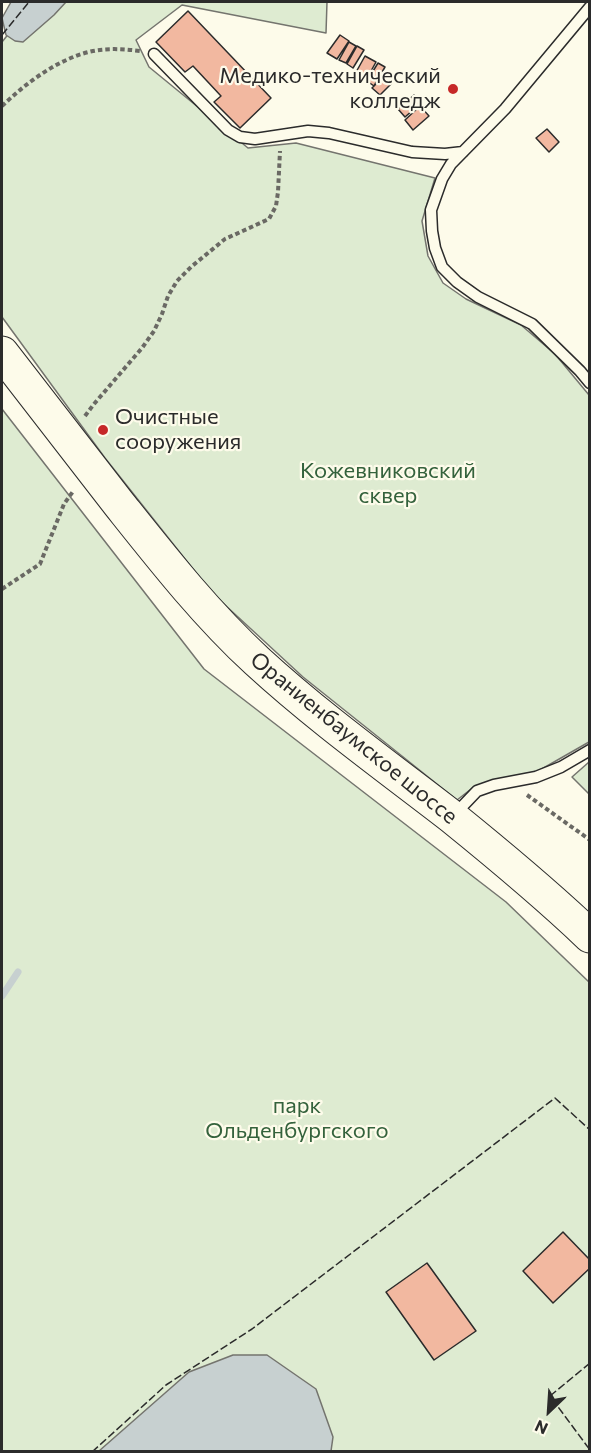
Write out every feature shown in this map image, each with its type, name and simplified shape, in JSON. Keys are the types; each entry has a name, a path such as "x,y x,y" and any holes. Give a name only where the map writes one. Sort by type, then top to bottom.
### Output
{"main road":[{"name":"Ораниенбаумское шоссе","path":"2,353 182,581 218,622 306,704 452,818 590,936"}],"lane":[{"path":"590,7 505,109 451,164 442,179 431,210 435,248 442,267 457,282 478,297 532,324 590,383"},
{"path":"154,54 228,130 240,137 255,139 308,131 329,133 412,152 445,154 463,152"},
{"path":"452,818 477,791 536,777 561,767 590,750"}],"path":[{"path":"2,106 28,83 72,57 92,51 117,49 154,54"},
{"path":"85,416 142,348 162,314 168,296 177,281 197,261 225,239 269,219 276,206 278,192 280,148 277,136"},
{"path":"2,589 40,564 64,504 77,486 94,471"},
{"path":"514,781 520,789 590,840"}],"green space":[{"name":"Кожевниковский сквер","path":"34,2 327,2 326,33 182,5 136,40 149,67 248,148 296,143 435,178 422,221 428,256 443,283 466,299 521,325 555,354 589,395 589,742 533,774 475,786 457,800 303,677 212,593 105,458 2,317 2,42"},
{"name":"парк Ольденбургского","path":"2,409 204,669 506,902 590,983 589,1451 2,1451"},
{"path":"589,762 589,794 572,777"}],"shaded area":[{"path":"11,2 66,2 23,42 15,41 6,35 2,18"},
{"path":"233,1355 267,1355 316,1389 333,1437 331,1451 99,1451 189,1372"}],"building":[{"path":"188,11 271,98 240,128 214,102 221,96 193,66 185,72 156,42"},
{"path":"340,35 349,41 337,59 327,53"},
{"path":"349,42 356,46 346,63 339,60"},
{"path":"357,46 364,50 353,68 347,64"},
{"path":"365,56 376,62 366,80 355,74"},
{"path":"378,63 385,67 374,86 367,81"},
{"path":"389,71 396,79 380,95 372,88"},
{"path":"414,95 421,103 405,117 398,109"},
{"path":"420,106 429,116 413,130 405,120"},
{"path":"547,129 559,142 549,152 536,138"},
{"path":"563,1232 590,1260 590,1268 553,1303 523,1271"},
{"path":"427,1263 476,1331 434,1360 386,1292"}],"waterway":[{"path":"2,996 18,972"}],"fence":[{"path":"2,35 29,2"},
{"path":"92,1452 166,1385 252,1329 555,1098 590,1130"},
{"path":"590,1363 550,1396 590,1450"}],"place":[{"name":"Медико-технический колледж","path":"453,89"},
{"name":"Очистные сооружения","path":"103,430"}]}
